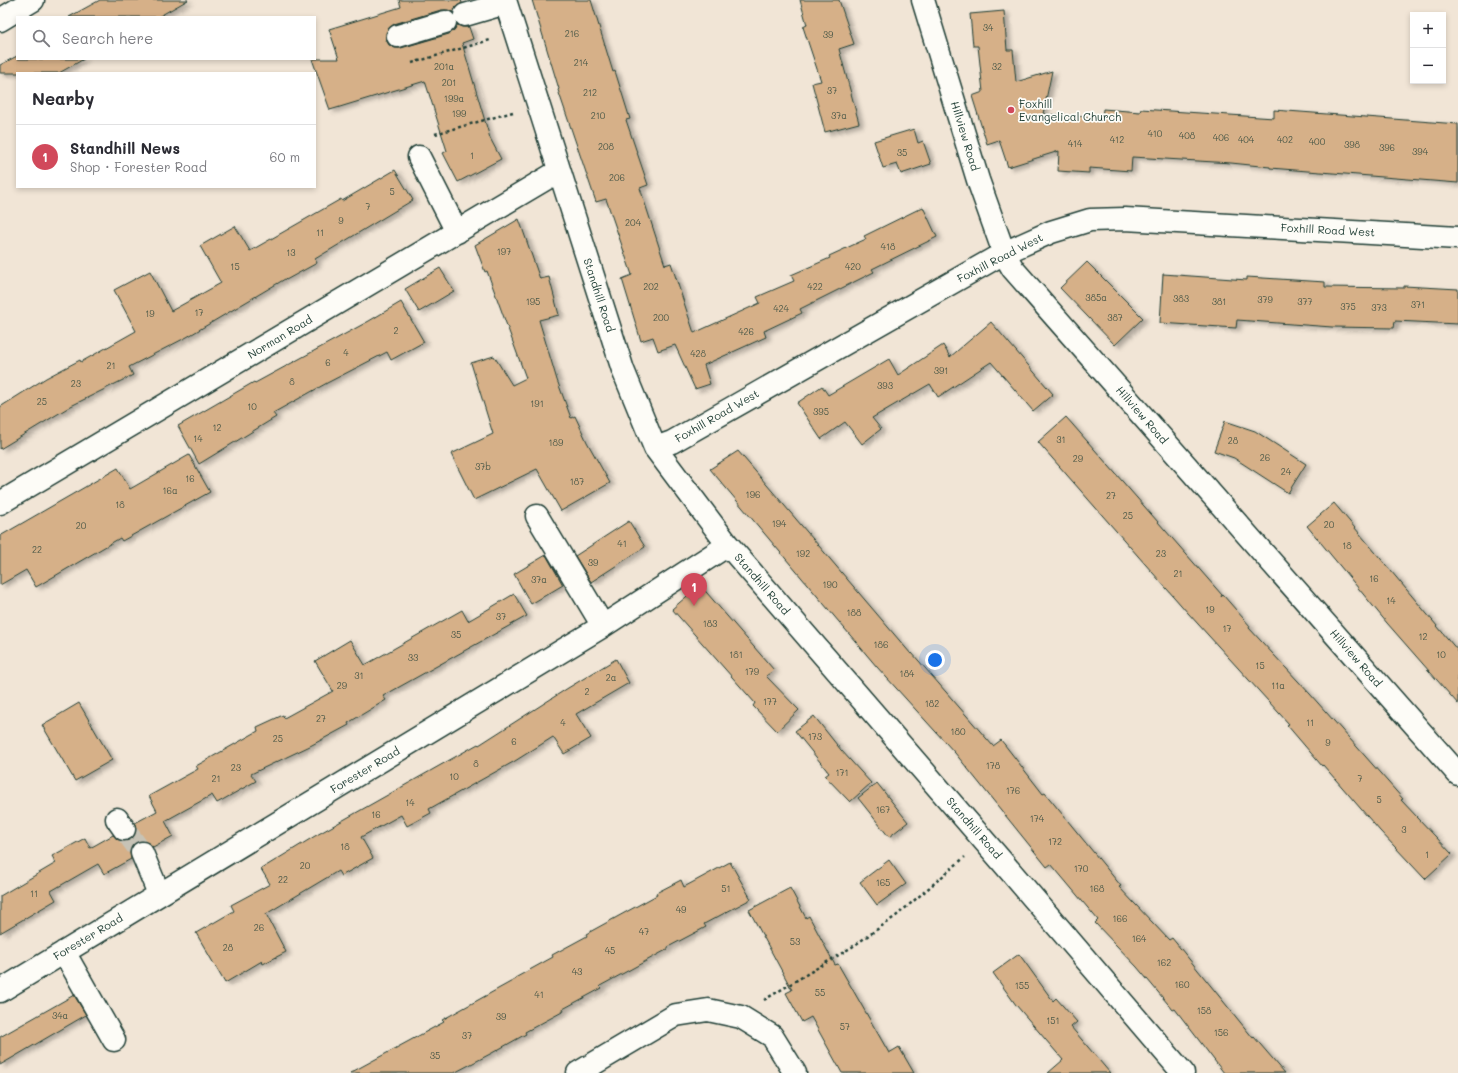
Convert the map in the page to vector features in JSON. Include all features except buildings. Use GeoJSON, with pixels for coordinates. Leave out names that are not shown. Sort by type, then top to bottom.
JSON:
{"type":"FeatureCollection","features":[{"type":"Feature","properties":{"kind":"street"},"geometry":{"type":"LineString","coordinates":[[0,20],[33,0]]}},
{"type":"Feature","properties":{"kind":"street","name":"Hillview Road"},"geometry":{"type":"LineString","coordinates":[[923,0],[978,180],[1004,253],[1018,274],[1458,774]]}},
{"type":"Feature","properties":{"kind":"street"},"geometry":{"type":"LineString","coordinates":[[465,15],[505,2]]}},
{"type":"Feature","properties":{"kind":"street","name":"Standhill Road"},"geometry":{"type":"LineString","coordinates":[[505,2],[623,370],[655,448],[728,545],[984,840],[1183,1073]]}},
{"type":"Feature","properties":{"kind":"street"},"geometry":{"type":"LineString","coordinates":[[398,36],[445,22]]}},
{"type":"Feature","properties":{"kind":"street"},"geometry":{"type":"LineString","coordinates":[[419,157],[457,232]]}},
{"type":"Feature","properties":{"kind":"street","name":"Norman Road"},"geometry":{"type":"LineString","coordinates":[[0,503],[559,171]]}},
{"type":"Feature","properties":{"kind":"street","name":"Foxhill Road West"},"geometry":{"type":"LineString","coordinates":[[655,448],[672,442],[1004,253],[1050,232],[1090,220],[1125,218],[1458,238]]}},
{"type":"Feature","properties":{"kind":"street"},"geometry":{"type":"LineString","coordinates":[[537,516],[603,626]]}},
{"type":"Feature","properties":{"kind":"street","name":"Forester Road"},"geometry":{"type":"LineString","coordinates":[[0,991],[603,626],[728,545]]}},
{"type":"Feature","properties":{"kind":"street"},"geometry":{"type":"LineString","coordinates":[[142,853],[159,894]]}},
{"type":"Feature","properties":{"kind":"street"},"geometry":{"type":"LineString","coordinates":[[64,952],[114,1040]]}},
{"type":"Feature","properties":{"kind":"street"},"geometry":{"type":"LineString","coordinates":[[578,1073],[676,1015],[708,1010],[741,1017],[772,1036],[795,1073]]}},
{"type":"Feature","properties":{"kind":"path"},"geometry":{"type":"LineString","coordinates":[[412,64],[515,33]]}},
{"type":"Feature","properties":{"kind":"path"},"geometry":{"type":"LineString","coordinates":[[435,134],[538,105]]}},
{"type":"Feature","properties":{"kind":"path"},"geometry":{"type":"LineString","coordinates":[[741,1017],[779,990],[852,947],[896,916],[984,840]]}},
{"type":"Feature","properties":{"kind":"tunnel"},"geometry":{"type":"LineString","coordinates":[[124,829],[142,853]]}},
{"type":"Feature","properties":{"kind":"place","name":"Foxhill Evangelical Church"},"geometry":{"type":"Point","coordinates":[1011,110]}},
{"type":"Feature","properties":{"kind":"place","name":"Standhill News"},"geometry":{"type":"Point","coordinates":[694,606]}}]}
